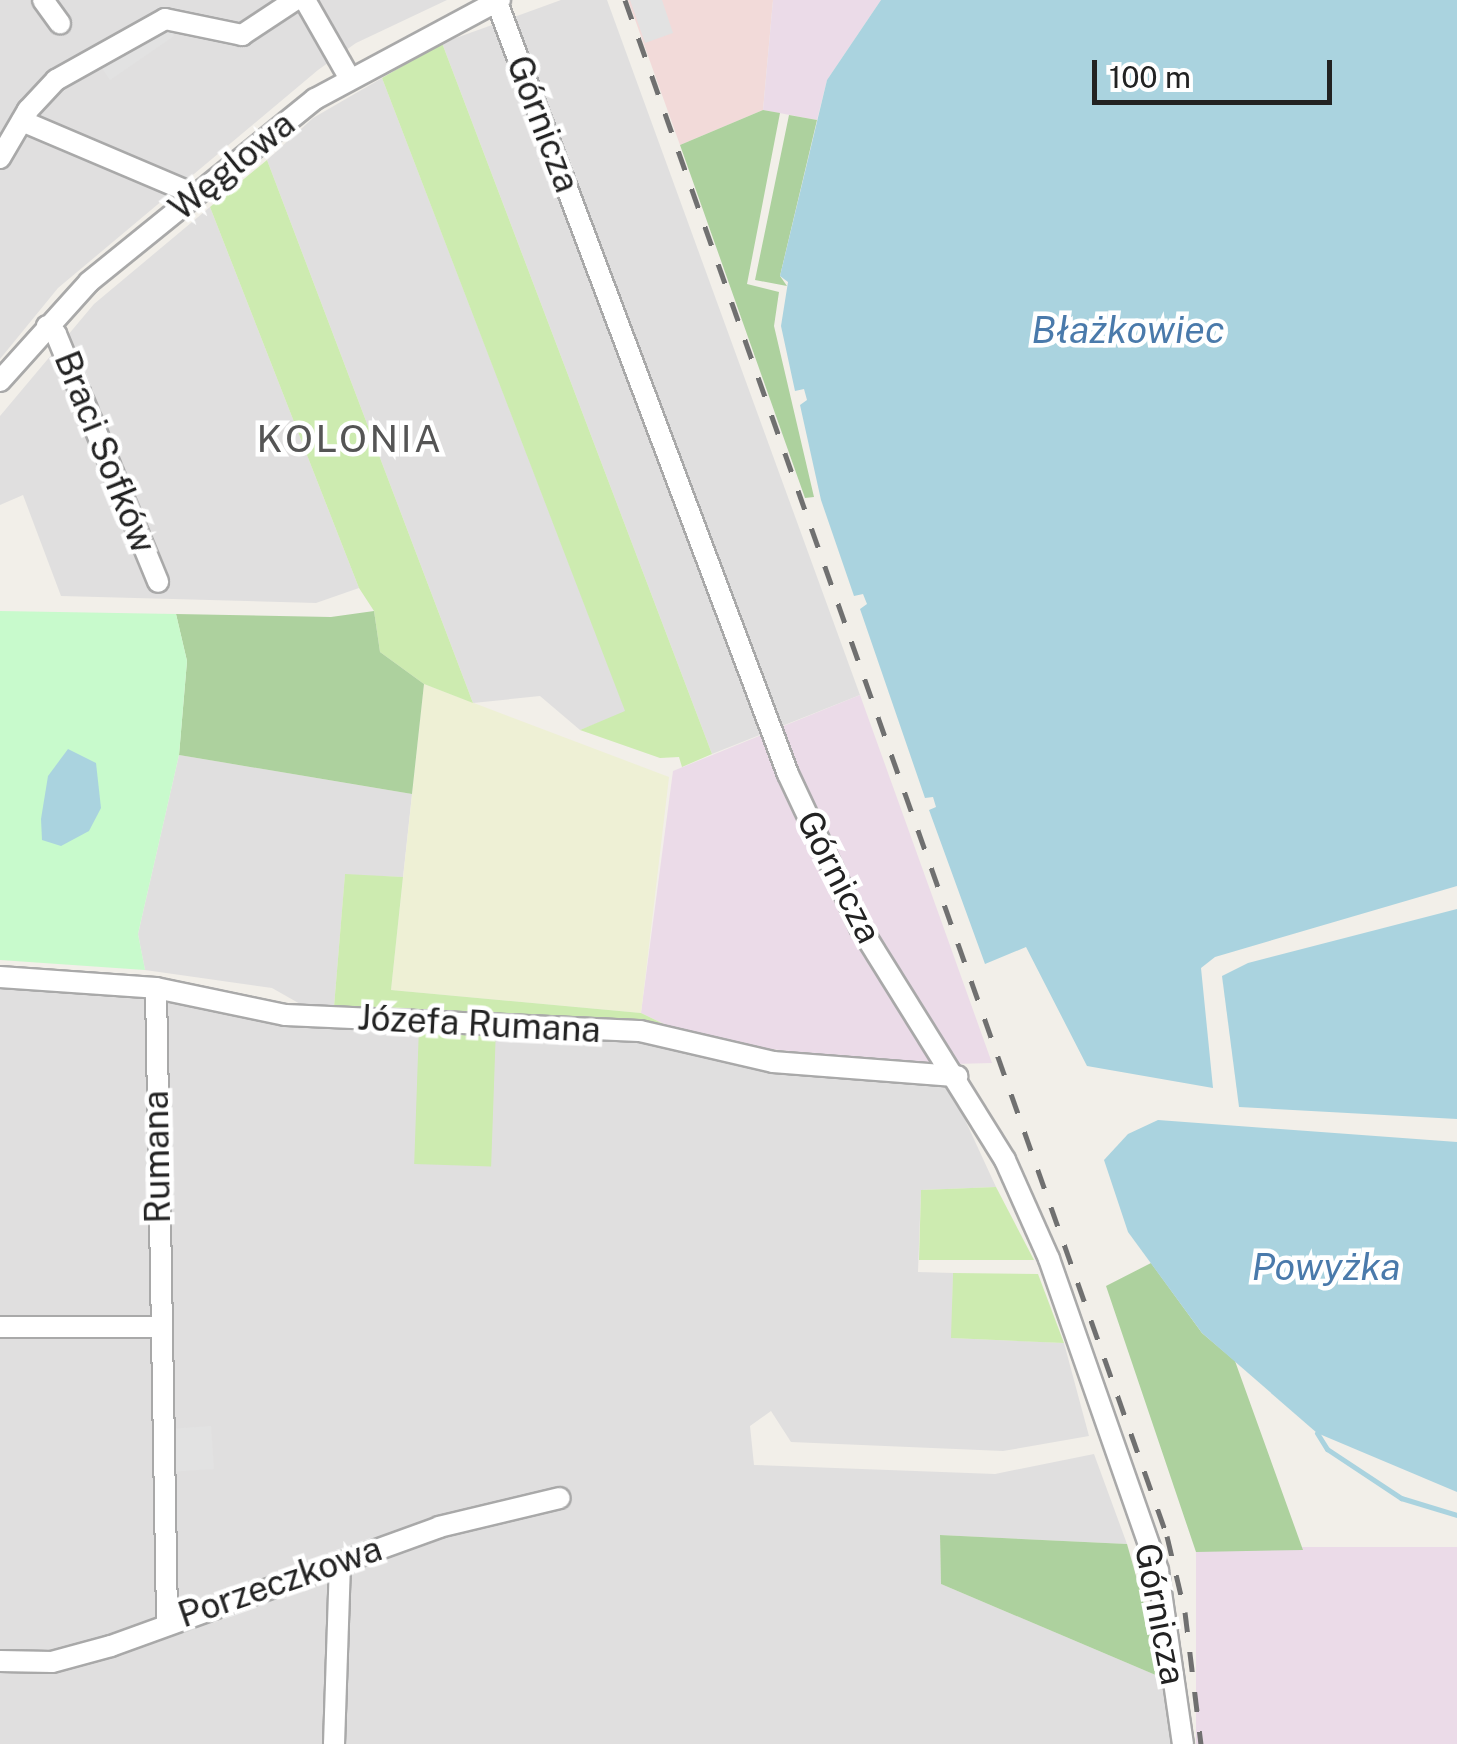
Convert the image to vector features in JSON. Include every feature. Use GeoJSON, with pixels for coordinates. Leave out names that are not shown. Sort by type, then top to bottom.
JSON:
{"type":"FeatureCollection","features":[{"type":"Feature","properties":{"kind":"street"},"geometry":{"type":"LineString","coordinates":[[43,0],[60,23]]}},
{"type":"Feature","properties":{"kind":"street"},"geometry":{"type":"LineString","coordinates":[[0,158],[22,121],[56,80],[164,20],[242,35],[295,0]]}},
{"type":"Feature","properties":{"kind":"street"},"geometry":{"type":"LineString","coordinates":[[306,0],[349,77]]}},
{"type":"Feature","properties":{"kind":"street","name":"Węglowa"},"geometry":{"type":"LineString","coordinates":[[0,381],[47,326],[196,195],[349,77],[498,0]]}},
{"type":"Feature","properties":{"kind":"street","name":"Górnicza"},"geometry":{"type":"LineString","coordinates":[[498,0],[788,774],[860,927],[1005,1160],[1049,1259],[1158,1571],[1183,1744]]}},
{"type":"Feature","properties":{"kind":"street"},"geometry":{"type":"LineString","coordinates":[[22,121],[196,195]]}},
{"type":"Feature","properties":{"kind":"street","name":"Braci Sofków"},"geometry":{"type":"LineString","coordinates":[[47,326],[56,334],[158,582]]}},
{"type":"Feature","properties":{"kind":"street","name":"Józefa Rumana"},"geometry":{"type":"LineString","coordinates":[[0,977],[156,988],[285,1015],[640,1031],[774,1062],[956,1076]]}},
{"type":"Feature","properties":{"kind":"street","name":"Rumana"},"geometry":{"type":"LineString","coordinates":[[156,988],[167,1621]]}},
{"type":"Feature","properties":{"kind":"street"},"geometry":{"type":"LineString","coordinates":[[0,1327],[159,1327]]}},
{"type":"Feature","properties":{"kind":"street","name":"Porzeczkowa"},"geometry":{"type":"LineString","coordinates":[[0,1661],[52,1662],[513,1504],[560,1498]]}},
{"type":"Feature","properties":{"kind":"street"},"geometry":{"type":"LineString","coordinates":[[334,1744],[340,1562]]}},
{"type":"Feature","properties":{"kind":"shaded area"},"geometry":{"type":"Polygon","coordinates":[[[0,0],[447,0],[356,43],[318,70],[58,288],[0,359],[0,0]]]}},
{"type":"Feature","properties":{"kind":"shaded area"},"geometry":{"type":"Polygon","coordinates":[[[561,0],[607,0],[860,695],[712,754],[442,43],[561,0]]]}},
{"type":"Feature","properties":{"kind":"shaded area"},"geometry":{"type":"Polygon","coordinates":[[[628,0],[773,0],[763,110],[680,145],[628,0]]]}},
{"type":"Feature","properties":{"kind":"shaded area"},"geometry":{"type":"Polygon","coordinates":[[[630,0],[662,0],[673,33],[645,43],[630,0]]]}},
{"type":"Feature","properties":{"kind":"shaded area"},"geometry":{"type":"Polygon","coordinates":[[[773,0],[881,0],[827,80],[817,120],[763,110],[773,0]]]}},
{"type":"Feature","properties":{"kind":"shaded area"},"geometry":{"type":"Polygon","coordinates":[[[165,19],[174,36],[110,80],[96,59],[165,19]]]}},
{"type":"Feature","properties":{"kind":"shaded area"},"geometry":{"type":"Polygon","coordinates":[[[382,78],[626,712],[580,730],[540,696],[473,703],[267,160],[313,118],[382,78]]]}},
{"type":"Feature","properties":{"kind":"shaded area"},"geometry":{"type":"Polygon","coordinates":[[[210,207],[359,588],[316,603],[61,596],[23,495],[0,505],[0,416],[94,304],[210,207]]]}},
{"type":"Feature","properties":{"kind":"shaded area"},"geometry":{"type":"Polygon","coordinates":[[[860,695],[992,1063],[919,1065],[771,1049],[674,1029],[641,1013],[673,771],[860,695]]]}},
{"type":"Feature","properties":{"kind":"shaded area"},"geometry":{"type":"Polygon","coordinates":[[[179,755],[412,794],[403,877],[345,875],[334,1007],[302,1005],[272,988],[145,970],[138,934],[179,755]]]}},
{"type":"Feature","properties":{"kind":"shaded area"},"geometry":{"type":"Polygon","coordinates":[[[0,984],[419,1026],[420,1164],[496,1029],[619,1035],[949,1085],[996,1187],[921,1190],[918,1272],[953,1273],[952,1338],[1064,1343],[1089,1436],[1003,1451],[791,1442],[771,1411],[750,1426],[754,1465],[995,1474],[1094,1454],[1127,1544],[940,1535],[941,1584],[1165,1679],[1172,1744],[0,1744],[0,984]]]}},
{"type":"Feature","properties":{"kind":"shaded area"},"geometry":{"type":"Polygon","coordinates":[[[211,1426],[214,1469],[175,1472],[172,1429],[211,1426]]]}},
{"type":"Feature","properties":{"kind":"shaded area"},"geometry":{"type":"Polygon","coordinates":[[[1196,1547],[1457,1547],[1457,1744],[1196,1744],[1196,1547]]]}},
{"type":"Feature","properties":{"kind":"green space"},"geometry":{"type":"Polygon","coordinates":[[[442,43],[712,754],[682,767],[679,757],[660,758],[580,730],[625,711],[382,78],[442,43]]]}},
{"type":"Feature","properties":{"kind":"green space"},"geometry":{"type":"Polygon","coordinates":[[[763,110],[780,113],[747,284],[779,292],[774,326],[814,497],[805,498],[680,145],[763,110]]]}},
{"type":"Feature","properties":{"kind":"green space"},"geometry":{"type":"Polygon","coordinates":[[[789,115],[817,120],[780,276],[787,286],[755,280],[789,115]]]}},
{"type":"Feature","properties":{"kind":"green space"},"geometry":{"type":"Polygon","coordinates":[[[267,160],[473,703],[424,684],[380,652],[374,611],[359,588],[210,207],[267,160]]]}},
{"type":"Feature","properties":{"kind":"green space"},"geometry":{"type":"Polygon","coordinates":[[[0,611],[176,614],[187,661],[179,755],[138,934],[145,970],[0,960],[0,611]]]}},
{"type":"Feature","properties":{"kind":"green space"},"geometry":{"type":"Polygon","coordinates":[[[374,611],[380,652],[424,684],[412,794],[179,755],[187,661],[176,614],[331,617],[374,611]]]}},
{"type":"Feature","properties":{"kind":"green space"},"geometry":{"type":"Polygon","coordinates":[[[424,684],[669,777],[641,1013],[391,990],[424,684]]]}},
{"type":"Feature","properties":{"kind":"green space"},"geometry":{"type":"Polygon","coordinates":[[[345,874],[403,877],[391,990],[641,1013],[674,1029],[334,1007],[345,874]]]}},
{"type":"Feature","properties":{"kind":"green space"},"geometry":{"type":"Polygon","coordinates":[[[419,1026],[496,1029],[491,1167],[414,1164],[419,1026]]]}},
{"type":"Feature","properties":{"kind":"green space"},"geometry":{"type":"Polygon","coordinates":[[[996,1187],[1034,1260],[919,1260],[921,1190],[996,1187]]]}},
{"type":"Feature","properties":{"kind":"green space"},"geometry":{"type":"Polygon","coordinates":[[[1151,1263],[1202,1333],[1235,1361],[1303,1550],[1196,1552],[1106,1286],[1151,1263]]]}},
{"type":"Feature","properties":{"kind":"green space"},"geometry":{"type":"Polygon","coordinates":[[[953,1273],[1038,1274],[1064,1343],[951,1338],[953,1273]]]}},
{"type":"Feature","properties":{"kind":"green space"},"geometry":{"type":"Polygon","coordinates":[[[940,1535],[1127,1544],[1165,1679],[941,1584],[940,1535]]]}},
{"type":"Feature","properties":{"kind":"water","name":"Błażkowiec"},"geometry":{"type":"Polygon","coordinates":[[[881,0],[1457,0],[1457,886],[1215,957],[1201,968],[1213,1088],[1087,1066],[1026,947],[985,964],[929,810],[936,807],[933,797],[925,798],[860,609],[867,604],[863,594],[854,596],[821,500],[800,405],[807,400],[804,389],[795,391],[781,326],[788,282],[780,276],[827,80],[881,0]]]}},
{"type":"Feature","properties":{"kind":"water"},"geometry":{"type":"Polygon","coordinates":[[[68,749],[96,763],[101,808],[89,831],[61,846],[42,840],[41,819],[48,776],[68,749]]]}},
{"type":"Feature","properties":{"kind":"water"},"geometry":{"type":"Polygon","coordinates":[[[1457,909],[1457,1119],[1239,1107],[1222,976],[1248,963],[1457,909]]]}},
{"type":"Feature","properties":{"kind":"water","name":"Powyżka"},"geometry":{"type":"Polygon","coordinates":[[[1158,1120],[1457,1142],[1457,1492],[1317,1433],[1202,1333],[1128,1232],[1104,1160],[1128,1134],[1158,1120]]]}},
{"type":"Feature","properties":{"kind":"waterway"},"geometry":{"type":"LineString","coordinates":[[1317,1433],[1327,1449],[1401,1498],[1457,1515]]}},
{"type":"Feature","properties":{"kind":"railway"},"geometry":{"type":"LineString","coordinates":[[625,0],[1167,1536],[1185,1612],[1201,1744]]}},
{"type":"Feature","properties":{"kind":"district","name":"KOLONIA"},"geometry":{"type":"Point","coordinates":[350,439]}}]}
